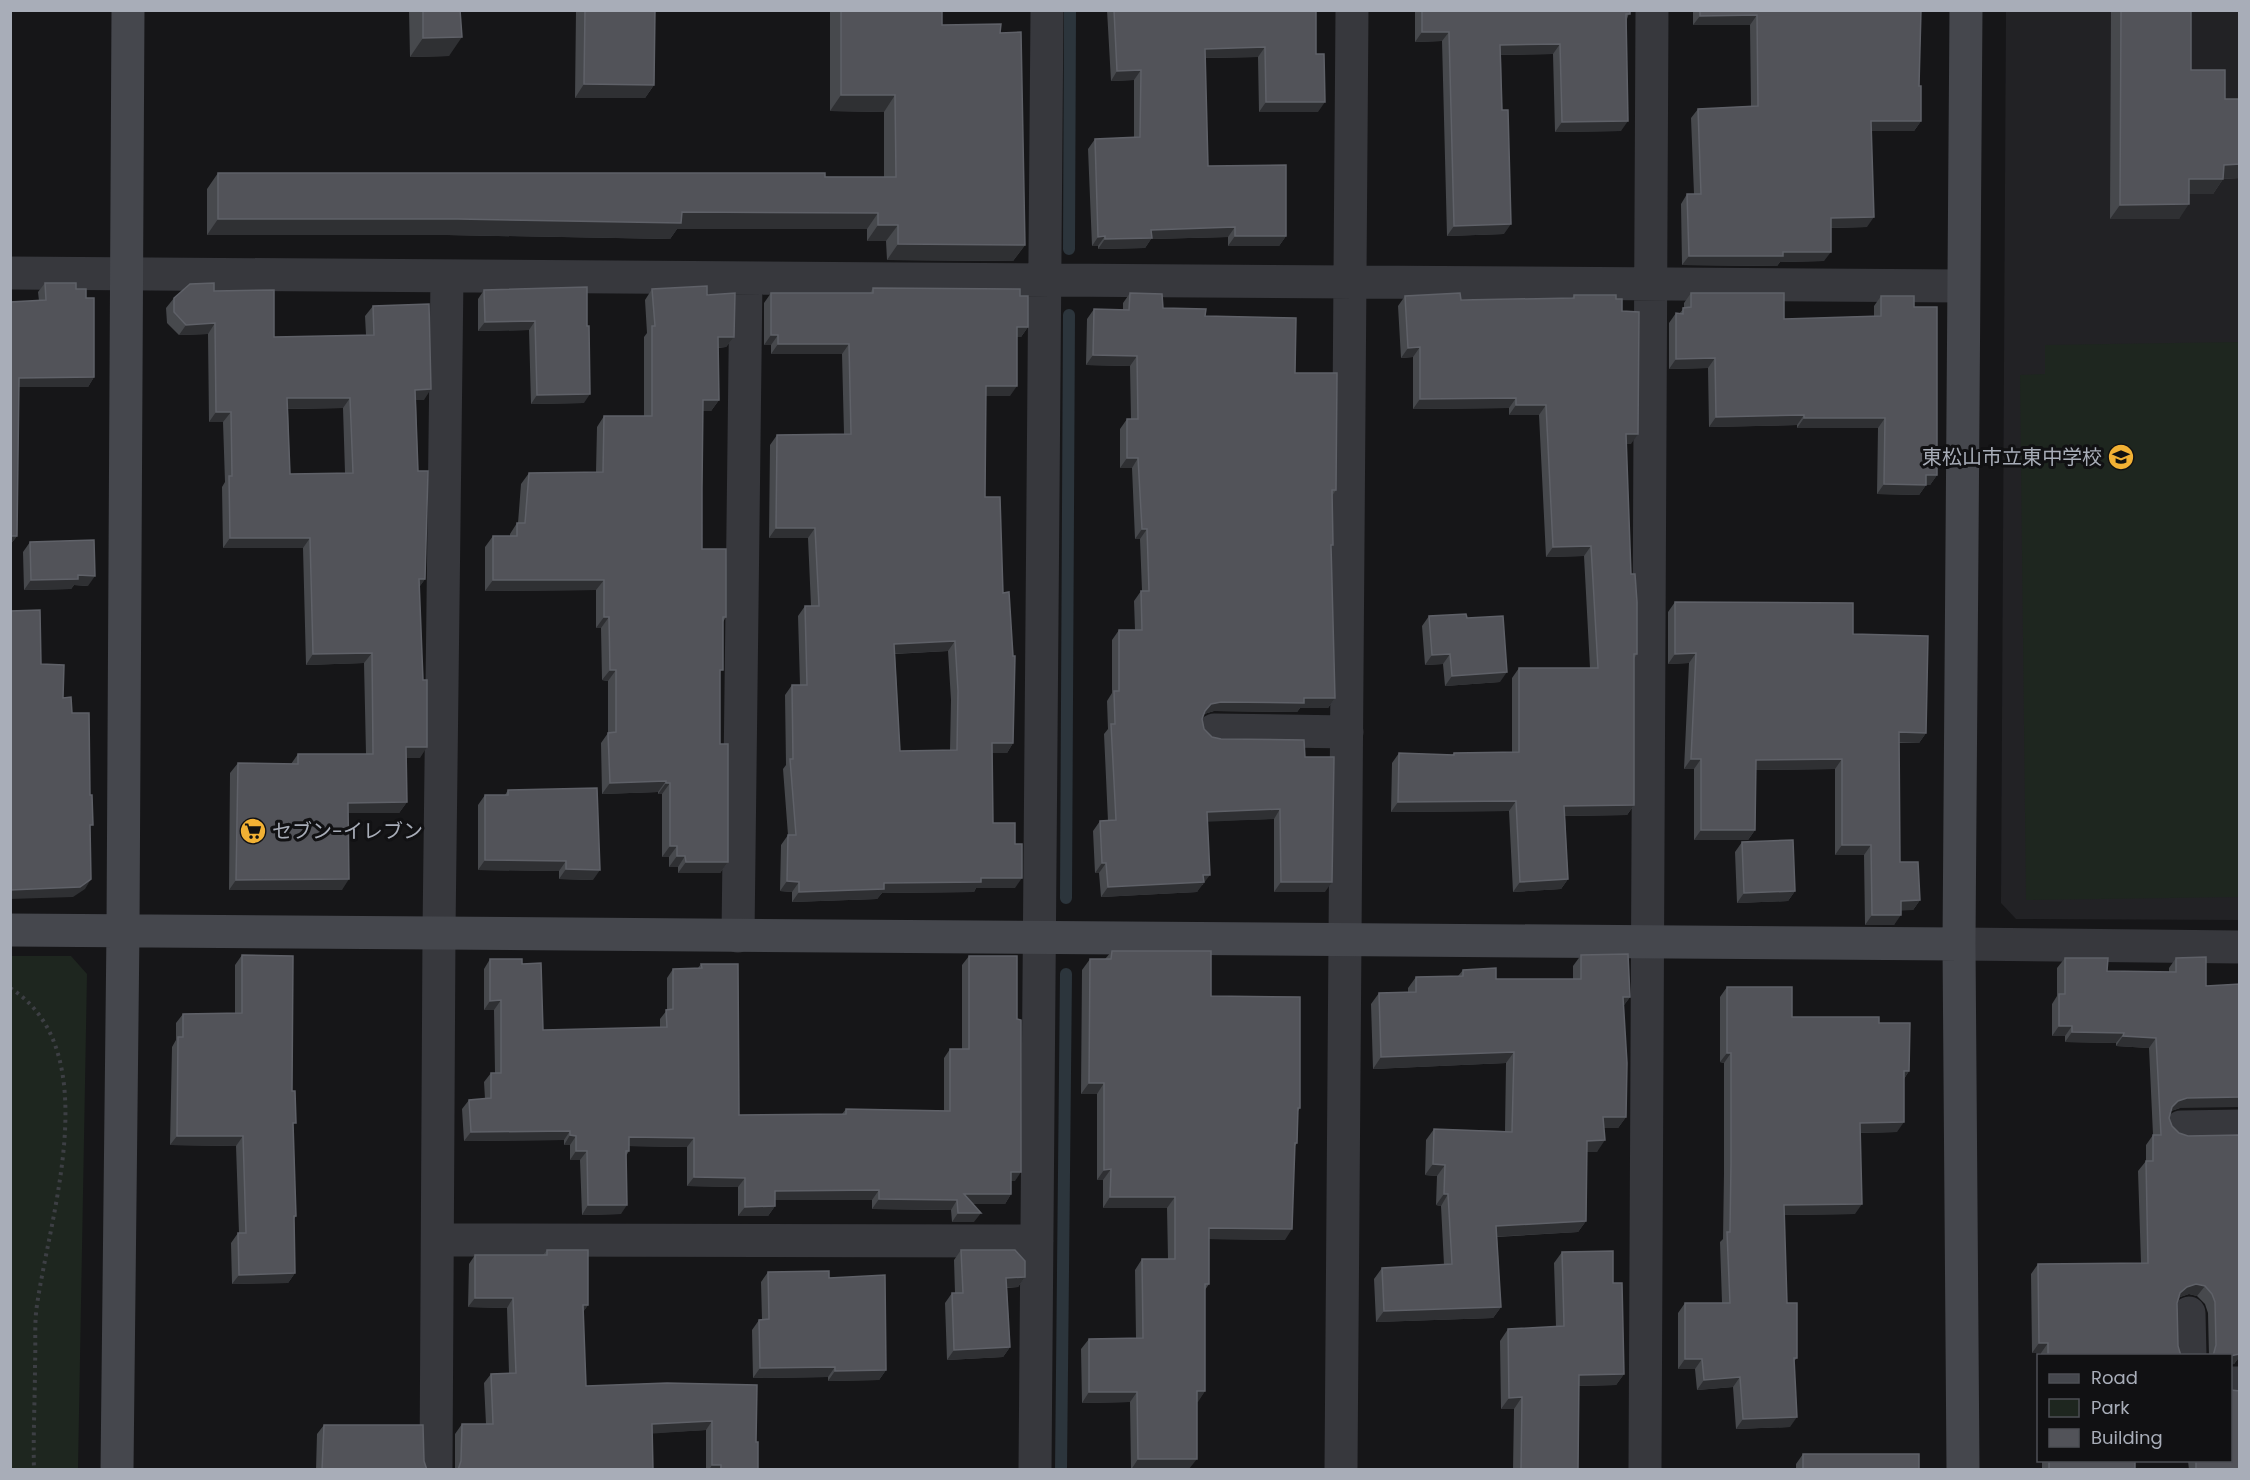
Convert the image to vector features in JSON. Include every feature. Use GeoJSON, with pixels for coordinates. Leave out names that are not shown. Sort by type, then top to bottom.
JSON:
{"type":"FeatureCollection","features":[{"type":"Feature","properties":{"kind":"street"},"geometry":{"type":"LineString","coordinates":[[117,1470],[123,930],[128,10]]}},
{"type":"Feature","properties":{"kind":"street"},"geometry":{"type":"LineString","coordinates":[[1035,1470],[1047,10]]}},
{"type":"Feature","properties":{"kind":"street"},"geometry":{"type":"LineString","coordinates":[[1341,1470],[1352,10]]}},
{"type":"Feature","properties":{"kind":"street"},"geometry":{"type":"LineString","coordinates":[[1645,1470],[1652,10]]}},
{"type":"Feature","properties":{"kind":"street"},"geometry":{"type":"LineString","coordinates":[[1963,1470],[1959,944],[1966,10]]}},
{"type":"Feature","properties":{"kind":"street"},"geometry":{"type":"LineString","coordinates":[[10,273],[1963,286]]}},
{"type":"Feature","properties":{"kind":"street"},"geometry":{"type":"LineString","coordinates":[[436,1470],[439,932],[447,276]]}},
{"type":"Feature","properties":{"kind":"street"},"geometry":{"type":"LineString","coordinates":[[738,936],[746,278]]}},
{"type":"Feature","properties":{"kind":"street"},"geometry":{"type":"LineString","coordinates":[[1214,730],[1347,732]]}},
{"type":"Feature","properties":{"kind":"street"},"geometry":{"type":"LineString","coordinates":[[10,930],[2240,947]]}},
{"type":"Feature","properties":{"kind":"street"},"geometry":{"type":"LineString","coordinates":[[2181,1127],[2240,1126]]}},
{"type":"Feature","properties":{"kind":"street"},"geometry":{"type":"LineString","coordinates":[[438,1240],[1037,1241]]}},
{"type":"Feature","properties":{"kind":"street"},"geometry":{"type":"LineString","coordinates":[[2189,1312],[2190,1354]]}},
{"type":"Feature","properties":{"kind":"path"},"geometry":{"type":"LineString","coordinates":[[10,988],[35,1006],[52,1033],[64,1076],[65,1140],[54,1218],[36,1307],[34,1470]]}},
{"type":"Feature","properties":{"kind":"shaded area","name":"東松山市立東中学校"},"geometry":{"type":"Polygon","coordinates":[[[2006,11],[2239,11],[2239,920],[2016,919],[2001,903],[2006,11]]]}},
{"type":"Feature","properties":{"kind":"green space"},"geometry":{"type":"Polygon","coordinates":[[[2239,342],[2239,897],[2026,900],[2020,375],[2045,374],[2045,345],[2239,342]]]}},
{"type":"Feature","properties":{"kind":"green space"},"geometry":{"type":"Polygon","coordinates":[[[11,956],[71,956],[87,974],[78,1469],[11,1469],[11,956]]]}},
{"type":"Feature","properties":{"kind":"building"},"geometry":{"type":"Polygon","coordinates":[[[423,10],[460,10],[462,37],[423,38],[423,10]]]}},
{"type":"Feature","properties":{"kind":"building"},"geometry":{"type":"Polygon","coordinates":[[[585,10],[655,10],[654,85],[584,84],[585,10]]]}},
{"type":"Feature","properties":{"kind":"building"},"geometry":{"type":"Polygon","coordinates":[[[841,10],[942,10],[942,25],[1001,24],[1000,33],[1021,32],[1025,245],[898,244],[898,225],[878,225],[878,213],[682,212],[681,223],[458,219],[218,219],[218,173],[825,173],[825,177],[896,177],[895,95],[841,95],[841,10]]]}},
{"type":"Feature","properties":{"kind":"building"},"geometry":{"type":"Polygon","coordinates":[[[1114,10],[1316,10],[1316,54],[1324,54],[1325,102],[1266,102],[1265,47],[1205,49],[1208,166],[1286,165],[1286,236],[1235,236],[1235,227],[1151,230],[1152,238],[1105,239],[1105,236],[1098,237],[1095,139],[1140,137],[1141,70],[1117,71],[1114,10]]]}},
{"type":"Feature","properties":{"kind":"building"},"geometry":{"type":"Polygon","coordinates":[[[1422,10],[1630,10],[1630,14],[1626,14],[1628,121],[1562,122],[1560,44],[1500,45],[1502,110],[1508,110],[1511,224],[1454,226],[1449,32],[1422,32],[1422,10]]]}},
{"type":"Feature","properties":{"kind":"building"},"geometry":{"type":"Polygon","coordinates":[[[1700,10],[1921,10],[1919,86],[1921,86],[1921,121],[1871,121],[1874,217],[1831,218],[1831,252],[1783,252],[1783,256],[1689,256],[1687,194],[1701,194],[1698,109],[1758,106],[1757,15],[1700,16],[1700,10]]]}},
{"type":"Feature","properties":{"kind":"building"},"geometry":{"type":"Polygon","coordinates":[[[2121,10],[2191,10],[2191,70],[2225,70],[2225,99],[2240,99],[2240,164],[2224,165],[2223,179],[2189,179],[2189,204],[2120,205],[2121,10]]]}},
{"type":"Feature","properties":{"kind":"building"},"geometry":{"type":"Polygon","coordinates":[[[45,283],[76,283],[76,289],[86,289],[86,298],[94,298],[94,377],[19,378],[17,536],[10,536],[10,302],[46,300],[45,283]]]}},
{"type":"Feature","properties":{"kind":"building"},"geometry":{"type":"Polygon","coordinates":[[[214,283],[214,291],[274,290],[274,337],[374,335],[373,306],[429,304],[431,389],[415,390],[418,471],[428,471],[425,579],[419,579],[423,680],[427,680],[427,747],[406,747],[407,802],[348,803],[349,879],[236,880],[238,763],[298,764],[298,754],[373,754],[372,653],[313,654],[310,538],[230,538],[231,412],[216,412],[215,323],[186,325],[174,312],[174,298],[190,284],[214,283]],[[287,398],[290,474],[353,473],[350,398],[287,398]]]}},
{"type":"Feature","properties":{"kind":"building"},"geometry":{"type":"Polygon","coordinates":[[[707,286],[707,295],[735,293],[734,337],[718,337],[719,400],[703,400],[702,549],[726,549],[726,617],[723,617],[723,670],[720,670],[720,744],[728,744],[728,862],[686,862],[685,856],[677,856],[677,846],[670,846],[670,783],[666,781],[610,783],[608,733],[616,732],[616,670],[610,670],[609,617],[604,617],[604,580],[493,580],[493,536],[517,536],[517,523],[525,523],[529,473],[603,472],[604,416],[652,416],[652,326],[655,326],[652,289],[707,286]]]}},
{"type":"Feature","properties":{"kind":"building"},"geometry":{"type":"Polygon","coordinates":[[[587,287],[590,394],[537,395],[535,321],[485,322],[484,290],[587,287]]]}},
{"type":"Feature","properties":{"kind":"building"},"geometry":{"type":"Polygon","coordinates":[[[873,288],[1020,289],[1020,296],[1028,296],[1028,327],[1017,327],[1017,386],[986,386],[985,497],[1000,497],[1003,593],[1009,592],[1013,656],[1015,656],[1013,743],[992,743],[993,823],[1015,823],[1015,844],[1022,844],[1022,878],[981,878],[981,882],[884,883],[884,889],[799,892],[799,882],[787,881],[788,835],[796,835],[790,759],[793,759],[792,685],[807,685],[805,606],[819,606],[815,528],[776,528],[777,435],[851,434],[849,344],[778,344],[778,335],[771,335],[771,293],[873,293],[873,288]],[[955,641],[894,644],[900,751],[957,750],[958,691],[955,641]]]}},
{"type":"Feature","properties":{"kind":"building"},"geometry":{"type":"Polygon","coordinates":[[[1130,293],[1162,294],[1163,308],[1206,309],[1205,316],[1296,318],[1295,373],[1337,373],[1336,490],[1332,490],[1333,545],[1331,545],[1335,698],[1304,698],[1304,703],[1221,702],[1211,704],[1202,719],[1204,729],[1212,737],[1304,740],[1305,757],[1334,757],[1332,882],[1281,882],[1280,809],[1207,812],[1210,875],[1203,875],[1204,882],[1108,887],[1106,863],[1102,863],[1100,821],[1116,820],[1111,724],[1115,724],[1114,691],[1119,691],[1119,630],[1142,630],[1141,591],[1149,591],[1147,529],[1142,529],[1138,458],[1127,458],[1127,419],[1138,419],[1137,356],[1093,355],[1094,309],[1129,310],[1130,293]]]}},
{"type":"Feature","properties":{"kind":"building"},"geometry":{"type":"Polygon","coordinates":[[[1460,293],[1461,300],[1616,295],[1616,299],[1622,299],[1622,311],[1639,312],[1638,434],[1626,434],[1631,574],[1635,574],[1637,602],[1637,654],[1634,654],[1634,805],[1564,806],[1568,879],[1520,882],[1516,801],[1398,802],[1399,753],[1454,755],[1454,753],[1519,752],[1519,668],[1598,668],[1591,546],[1553,547],[1546,405],[1516,405],[1516,398],[1420,399],[1420,347],[1408,348],[1405,296],[1460,293]]]}},
{"type":"Feature","properties":{"kind":"building"},"geometry":{"type":"Polygon","coordinates":[[[1691,293],[1784,293],[1784,319],[1881,316],[1881,296],[1914,296],[1914,307],[1937,307],[1937,475],[1926,475],[1926,485],[1884,484],[1885,418],[1804,418],[1804,415],[1716,417],[1715,358],[1676,359],[1676,313],[1683,314],[1683,308],[1691,307],[1691,293]]]}},
{"type":"Feature","properties":{"kind":"building"},"geometry":{"type":"Polygon","coordinates":[[[94,540],[95,576],[78,575],[78,579],[31,580],[30,542],[94,540]]]}},
{"type":"Feature","properties":{"kind":"building"},"geometry":{"type":"Polygon","coordinates":[[[1675,602],[1853,603],[1853,634],[1928,636],[1926,733],[1899,732],[1900,862],[1918,862],[1920,900],[1901,901],[1901,915],[1872,915],[1871,845],[1842,845],[1842,759],[1756,760],[1755,830],[1701,830],[1701,759],[1691,759],[1696,653],[1675,654],[1675,602]]]}},
{"type":"Feature","properties":{"kind":"building"},"geometry":{"type":"Polygon","coordinates":[[[40,610],[41,664],[64,665],[63,698],[71,697],[72,713],[89,713],[90,795],[92,795],[93,825],[90,825],[91,879],[80,887],[10,890],[10,611],[40,610]]]}},
{"type":"Feature","properties":{"kind":"building"},"geometry":{"type":"Polygon","coordinates":[[[1466,614],[1467,618],[1503,616],[1507,672],[1452,676],[1450,654],[1432,655],[1429,616],[1466,614]]]}},
{"type":"Feature","properties":{"kind":"building"},"geometry":{"type":"Polygon","coordinates":[[[597,788],[600,870],[566,869],[566,861],[485,860],[485,795],[508,795],[508,790],[597,788]]]}},
{"type":"Feature","properties":{"kind":"building"},"geometry":{"type":"Polygon","coordinates":[[[1793,840],[1795,891],[1744,893],[1742,842],[1793,840]]]}},
{"type":"Feature","properties":{"kind":"building"},"geometry":{"type":"Polygon","coordinates":[[[1112,951],[1211,951],[1211,996],[1300,997],[1300,1108],[1298,1108],[1297,1143],[1295,1143],[1292,1229],[1209,1228],[1209,1284],[1205,1284],[1205,1391],[1197,1391],[1197,1459],[1138,1459],[1137,1392],[1089,1392],[1089,1339],[1143,1338],[1142,1259],[1175,1259],[1175,1197],[1110,1197],[1111,1169],[1104,1170],[1104,1083],[1089,1083],[1090,959],[1111,959],[1112,951]]]}},
{"type":"Feature","properties":{"kind":"building"},"geometry":{"type":"Polygon","coordinates":[[[1628,954],[1630,997],[1623,997],[1627,1063],[1626,1117],[1603,1117],[1605,1140],[1587,1141],[1586,1221],[1496,1226],[1501,1307],[1384,1311],[1382,1268],[1452,1264],[1448,1194],[1444,1194],[1445,1165],[1433,1164],[1434,1129],[1512,1132],[1514,1052],[1381,1057],[1379,993],[1416,992],[1416,977],[1463,976],[1463,970],[1496,968],[1496,979],[1581,979],[1581,955],[1628,954]]]}},
{"type":"Feature","properties":{"kind":"building"},"geometry":{"type":"Polygon","coordinates":[[[242,955],[293,956],[292,1091],[295,1091],[296,1123],[293,1123],[295,1273],[239,1275],[238,1233],[246,1233],[243,1136],[177,1136],[178,1037],[183,1037],[183,1014],[242,1013],[242,955]]]}},
{"type":"Feature","properties":{"kind":"building"},"geometry":{"type":"Polygon","coordinates":[[[969,956],[1017,956],[1017,1019],[1021,1020],[1021,1172],[1011,1172],[1011,1194],[964,1194],[981,1213],[958,1213],[957,1200],[879,1199],[879,1190],[775,1191],[775,1206],[745,1207],[745,1178],[694,1177],[694,1138],[629,1137],[629,1151],[626,1151],[627,1205],[588,1205],[587,1151],[576,1151],[576,1136],[570,1135],[570,1131],[471,1132],[469,1100],[491,1098],[491,1073],[501,1073],[501,1000],[490,1001],[490,959],[522,959],[522,964],[541,963],[543,1030],[667,1027],[666,1010],[673,1009],[673,969],[702,968],[701,964],[738,964],[739,1115],[846,1114],[846,1109],[950,1111],[950,1049],[969,1049],[969,956]]]}},
{"type":"Feature","properties":{"kind":"building"},"geometry":{"type":"Polygon","coordinates":[[[2206,957],[2206,986],[2240,984],[2240,1097],[2187,1098],[2178,1101],[2172,1107],[2169,1118],[2172,1126],[2179,1133],[2188,1136],[2240,1135],[2240,1354],[2214,1354],[2216,1345],[2215,1302],[2205,1286],[2196,1284],[2180,1293],[2177,1303],[2178,1346],[2180,1354],[2048,1354],[2048,1343],[2039,1343],[2038,1264],[2148,1263],[2146,1161],[2153,1161],[2153,1135],[2161,1135],[2156,1038],[2123,1036],[2124,1033],[2072,1032],[2072,1026],[2059,1026],[2059,994],[2065,994],[2065,958],[2108,958],[2107,971],[2176,972],[2176,958],[2206,957]]]}},
{"type":"Feature","properties":{"kind":"building"},"geometry":{"type":"Polygon","coordinates":[[[1727,987],[1792,987],[1792,1017],[1879,1017],[1879,1023],[1910,1023],[1909,1071],[1904,1071],[1904,1122],[1860,1123],[1862,1204],[1784,1205],[1787,1303],[1797,1303],[1797,1358],[1794,1358],[1797,1417],[1743,1419],[1740,1377],[1704,1380],[1702,1359],[1685,1359],[1685,1303],[1730,1303],[1727,1232],[1730,1232],[1731,1053],[1727,1053],[1727,987]]]}},
{"type":"Feature","properties":{"kind":"building"},"geometry":{"type":"Polygon","coordinates":[[[547,1250],[588,1250],[588,1305],[583,1305],[586,1386],[667,1383],[757,1385],[758,1470],[721,1470],[721,1465],[712,1465],[712,1421],[652,1424],[653,1470],[458,1470],[461,1461],[462,1424],[493,1424],[491,1374],[516,1373],[513,1298],[475,1298],[475,1255],[547,1255],[547,1250]]]}},
{"type":"Feature","properties":{"kind":"building"},"geometry":{"type":"Polygon","coordinates":[[[961,1250],[1015,1250],[1025,1261],[1025,1277],[1006,1278],[1010,1347],[954,1350],[952,1293],[963,1293],[961,1250]]]}},
{"type":"Feature","properties":{"kind":"building"},"geometry":{"type":"Polygon","coordinates":[[[1613,1251],[1613,1283],[1622,1283],[1624,1374],[1579,1375],[1578,1470],[1521,1469],[1522,1397],[1509,1398],[1508,1329],[1564,1326],[1562,1252],[1613,1251]]]}},
{"type":"Feature","properties":{"kind":"building"},"geometry":{"type":"Polygon","coordinates":[[[829,1271],[829,1278],[885,1275],[886,1370],[835,1371],[835,1367],[760,1368],[759,1320],[769,1319],[768,1272],[829,1271]]]}},
{"type":"Feature","properties":{"kind":"building"},"geometry":{"type":"Polygon","coordinates":[[[2232,1390],[2240,1391],[2240,1470],[2196,1470],[2196,1462],[2232,1462],[2232,1390]]]}},
{"type":"Feature","properties":{"kind":"building"},"geometry":{"type":"Polygon","coordinates":[[[324,1425],[423,1425],[424,1461],[427,1470],[322,1470],[324,1425]]]}},
{"type":"Feature","properties":{"kind":"building"},"geometry":{"type":"Polygon","coordinates":[[[1803,1454],[1919,1454],[1919,1470],[1803,1470],[1803,1454]]]}},
{"type":"Feature","properties":{"kind":"building"},"geometry":{"type":"Polygon","coordinates":[[[2049,1462],[2135,1462],[2135,1470],[2049,1470],[2049,1462]]]}},
{"type":"Feature","properties":{"kind":"waterway"},"geometry":{"type":"LineString","coordinates":[[1069,249],[1070,10]]}},
{"type":"Feature","properties":{"kind":"waterway"},"geometry":{"type":"LineString","coordinates":[[1066,898],[1069,315]]}},
{"type":"Feature","properties":{"kind":"waterway"},"geometry":{"type":"LineString","coordinates":[[1061,1470],[1066,974]]}},
{"type":"Feature","properties":{"kind":"place","name":"東松山市立東中学校"},"geometry":{"type":"Point","coordinates":[2121,457]}},
{"type":"Feature","properties":{"kind":"place","name":"セブン-イレブン"},"geometry":{"type":"Point","coordinates":[253,831]}}]}
